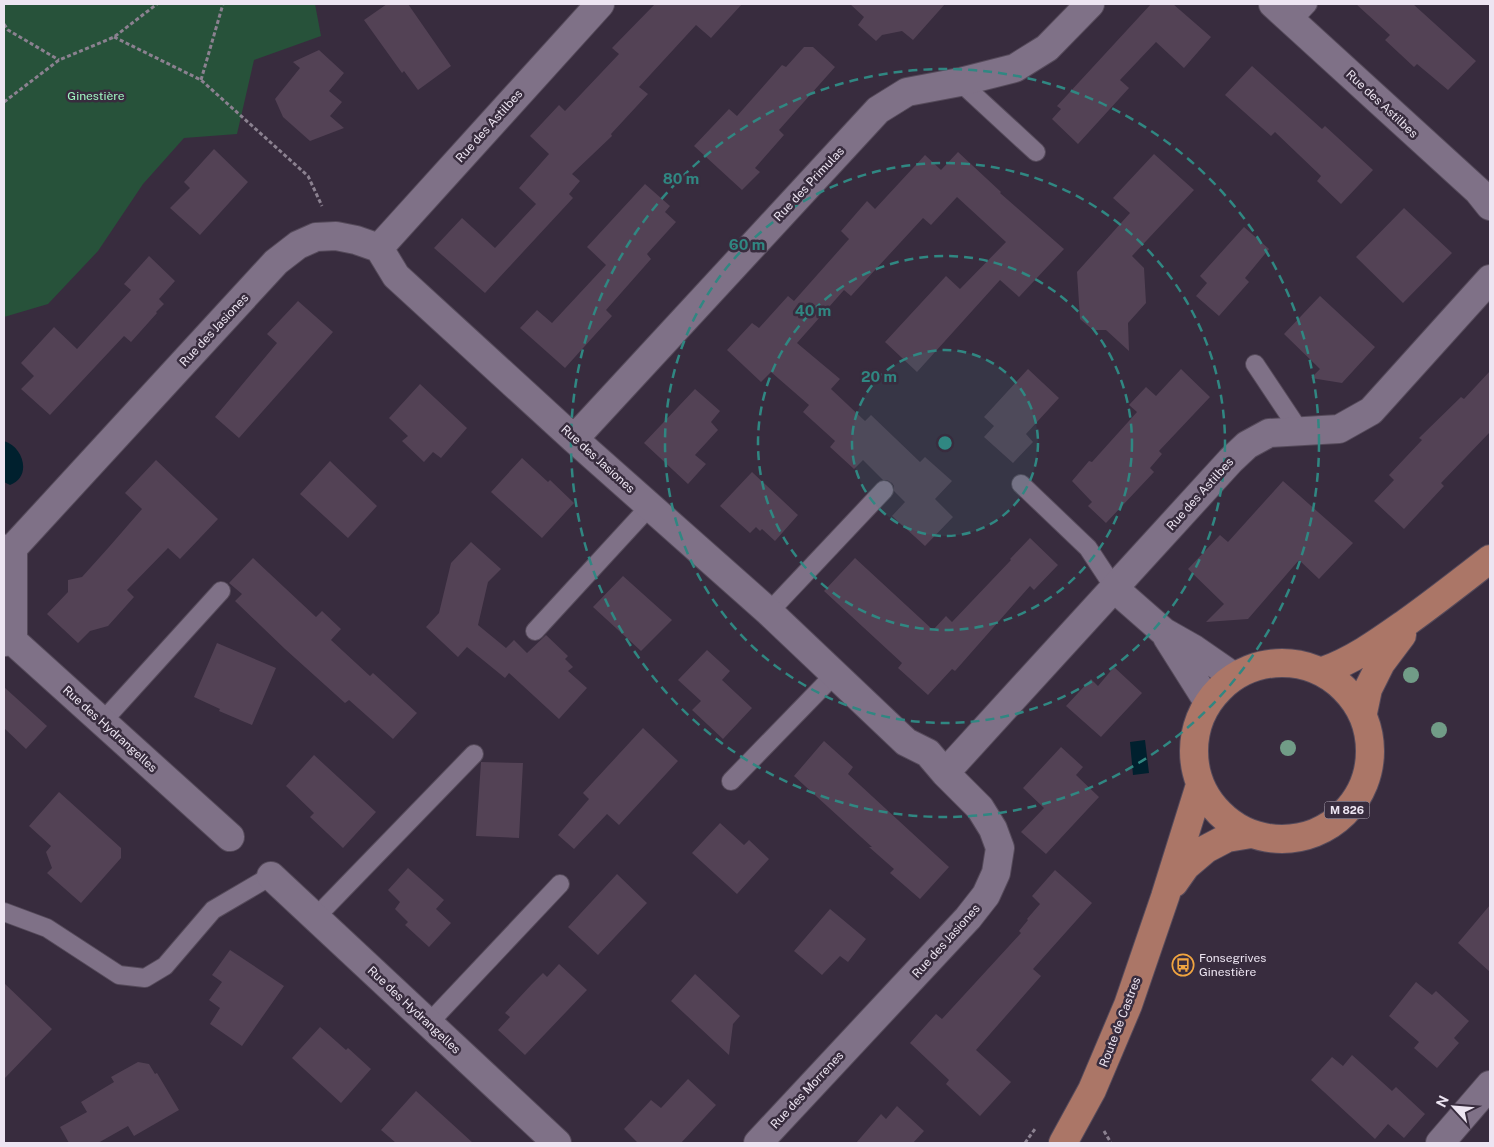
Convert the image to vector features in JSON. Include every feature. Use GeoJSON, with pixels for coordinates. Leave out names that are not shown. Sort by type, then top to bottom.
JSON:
{"type":"FeatureCollection","features":[{"type":"Feature","properties":{"kind":"main road","name":"M 826"},"geometry":{"type":"LineString","coordinates":[[1323,671],[1342,664],[1373,646],[1435,602],[1490,559]]}},
{"type":"Feature","properties":{"kind":"main road","name":"M 826"},"geometry":{"type":"LineString","coordinates":[[1363,713],[1368,689],[1381,663],[1401,637],[1435,602]]}},
{"type":"Feature","properties":{"kind":"main road","name":"M 826"},"geometry":{"type":"LineString","coordinates":[[1278,662],[1301,664],[1323,671],[1347,689],[1363,713],[1371,742],[1369,772],[1357,799],[1337,822],[1310,836],[1280,840],[1251,834],[1230,823],[1212,806],[1200,785],[1194,757],[1196,728],[1208,702],[1233,676],[1254,666],[1278,662]]}},
{"type":"Feature","properties":{"kind":"main road","name":"Route de Castres"},"geometry":{"type":"LineString","coordinates":[[1063,1143],[1092,1090],[1128,1005],[1200,785]]}},
{"type":"Feature","properties":{"kind":"main road","name":"Route de Castres"},"geometry":{"type":"LineString","coordinates":[[1165,896],[1186,866],[1206,849],[1227,838],[1251,834]]}},
{"type":"Feature","properties":{"kind":"street","name":"Rue des Astilbes"},"geometry":{"type":"LineString","coordinates":[[379,248],[600,4]]}},
{"type":"Feature","properties":{"kind":"street","name":"Rue des Primulas"},"geometry":{"type":"LineString","coordinates":[[574,439],[878,110],[907,92],[960,82],[1015,68],[1047,48],[1090,4]]}},
{"type":"Feature","properties":{"kind":"street","name":"Rue des Astilbes"},"geometry":{"type":"LineString","coordinates":[[1291,9],[1486,192]]}},
{"type":"Feature","properties":{"kind":"street","name":"Rue des Jasiones"},"geometry":{"type":"LineString","coordinates":[[8,548],[276,262],[298,244],[316,237],[336,236],[356,240],[379,248],[396,276],[574,439],[769,612],[906,742],[928,753],[980,808],[993,829],[1000,848],[996,873],[986,896],[968,918],[856,1037]]}},
{"type":"Feature","properties":{"kind":"street","name":"Rue des Astilbes"},"geometry":{"type":"LineString","coordinates":[[946,774],[1231,460],[1247,445],[1269,433],[1339,429],[1370,411],[1490,279]]}},
{"type":"Feature","properties":{"kind":"street"},"geometry":{"type":"LineString","coordinates":[[8,548],[8,642]]}},
{"type":"Feature","properties":{"kind":"street"},"geometry":{"type":"LineString","coordinates":[[1115,589],[1164,632],[1194,649],[1233,676]]}},
{"type":"Feature","properties":{"kind":"street"},"geometry":{"type":"LineString","coordinates":[[1164,632],[1208,702]]}},
{"type":"Feature","properties":{"kind":"street","name":"Rue des Hydrangelles"},"geometry":{"type":"LineString","coordinates":[[8,642],[102,722],[230,837]]}},
{"type":"Feature","properties":{"kind":"street","name":"Rue des Hydrangelles"},"geometry":{"type":"LineString","coordinates":[[271,876],[558,1143]]}},
{"type":"Feature","properties":{"kind":"street","name":"Rue des Morrenes"},"geometry":{"type":"LineString","coordinates":[[758,1143],[856,1037]]}},
{"type":"Feature","properties":{"kind":"street"},"geometry":{"type":"LineString","coordinates":[[1440,1143],[1490,1084]]}},
{"type":"Feature","properties":{"kind":"lane"},"geometry":{"type":"LineString","coordinates":[[960,82],[1036,152]]}},
{"type":"Feature","properties":{"kind":"lane"},"geometry":{"type":"LineString","coordinates":[[1255,364],[1299,430]]}},
{"type":"Feature","properties":{"kind":"lane"},"geometry":{"type":"LineString","coordinates":[[1021,484],[1088,548],[1115,589]]}},
{"type":"Feature","properties":{"kind":"lane"},"geometry":{"type":"LineString","coordinates":[[769,612],[884,490]]}},
{"type":"Feature","properties":{"kind":"lane"},"geometry":{"type":"LineString","coordinates":[[535,631],[650,506]]}},
{"type":"Feature","properties":{"kind":"lane"},"geometry":{"type":"LineString","coordinates":[[102,722],[221,591]]}},
{"type":"Feature","properties":{"kind":"lane"},"geometry":{"type":"LineString","coordinates":[[731,781],[834,675]]}},
{"type":"Feature","properties":{"kind":"lane"},"geometry":{"type":"LineString","coordinates":[[316,918],[474,754]]}},
{"type":"Feature","properties":{"kind":"lane"},"geometry":{"type":"LineString","coordinates":[[4,912],[47,928],[119,975],[145,978],[165,966],[213,910],[271,876]]}},
{"type":"Feature","properties":{"kind":"lane"},"geometry":{"type":"LineString","coordinates":[[428,1024],[560,884]]}},
{"type":"Feature","properties":{"kind":"path"},"geometry":{"type":"LineString","coordinates":[[4,102],[59,60],[114,37],[157,4]]}},
{"type":"Feature","properties":{"kind":"path"},"geometry":{"type":"LineString","coordinates":[[201,80],[223,4]]}},
{"type":"Feature","properties":{"kind":"path"},"geometry":{"type":"LineString","coordinates":[[4,24],[8,30],[59,60]]}},
{"type":"Feature","properties":{"kind":"path"},"geometry":{"type":"LineString","coordinates":[[114,37],[201,80],[308,176],[336,236]]}},
{"type":"Feature","properties":{"kind":"green space","name":"Ginestière"},"geometry":{"type":"Polygon","coordinates":[[[4,4],[315,4],[321,36],[254,60],[237,134],[184,138],[143,184],[98,251],[48,304],[4,317],[4,4]]]}},
{"type":"Feature","properties":{"kind":"water"},"geometry":{"type":"Polygon","coordinates":[[[4,441],[16,449],[23,462],[21,476],[10,485],[4,482],[4,441]]]}},
{"type":"Feature","properties":{"kind":"water"},"geometry":{"type":"Polygon","coordinates":[[[1145,740],[1149,773],[1133,775],[1130,742],[1145,740]]]}},
{"type":"Feature","properties":{"kind":"building"},"geometry":{"type":"Polygon","coordinates":[[[387,4],[408,4],[451,66],[418,90],[404,71],[402,73],[364,20],[387,4]]]}},
{"type":"Feature","properties":{"kind":"building"},"geometry":{"type":"Polygon","coordinates":[[[655,4],[742,4],[711,38],[696,25],[639,87],[648,94],[611,134],[612,136],[572,174],[580,181],[569,194],[573,198],[485,293],[434,248],[462,218],[495,248],[536,204],[519,188],[549,154],[530,136],[559,105],[565,111],[619,54],[612,48],[655,4]]]}},
{"type":"Feature","properties":{"kind":"building"},"geometry":{"type":"Polygon","coordinates":[[[850,4],[945,4],[913,40],[902,31],[882,35],[876,41],[858,25],[864,17],[850,4]]]}},
{"type":"Feature","properties":{"kind":"building"},"geometry":{"type":"Polygon","coordinates":[[[1151,4],[1173,4],[1211,37],[1184,68],[1156,42],[1120,80],[1129,88],[1078,144],[1052,119],[1061,109],[1057,106],[1151,4]]]}},
{"type":"Feature","properties":{"kind":"building"},"geometry":{"type":"Polygon","coordinates":[[[1356,4],[1413,4],[1476,61],[1448,90],[1417,64],[1414,67],[1385,40],[1390,35],[1356,4]]]}},
{"type":"Feature","properties":{"kind":"building"},"geometry":{"type":"Polygon","coordinates":[[[804,47],[813,47],[835,67],[779,130],[784,135],[755,168],[760,172],[742,190],[694,146],[729,109],[737,116],[782,65],[786,67],[804,47]]]}},
{"type":"Feature","properties":{"kind":"building"},"geometry":{"type":"Polygon","coordinates":[[[319,50],[344,73],[329,91],[342,102],[330,116],[344,128],[310,141],[283,117],[275,99],[300,68],[293,62],[319,50]]]}},
{"type":"Feature","properties":{"kind":"building"},"geometry":{"type":"Polygon","coordinates":[[[1252,66],[1322,129],[1325,126],[1373,170],[1341,204],[1317,181],[1321,176],[1275,132],[1271,136],[1225,95],[1252,66]]]}},
{"type":"Feature","properties":{"kind":"building"},"geometry":{"type":"Polygon","coordinates":[[[214,149],[248,182],[200,235],[170,208],[190,188],[184,182],[214,149]]]}},
{"type":"Feature","properties":{"kind":"building"},"geometry":{"type":"Polygon","coordinates":[[[958,152],[1000,193],[1064,249],[1019,297],[1000,280],[917,372],[885,342],[946,276],[960,289],[1006,242],[957,197],[931,225],[923,218],[851,296],[844,290],[797,343],[840,379],[831,389],[865,421],[871,415],[920,462],[925,457],[952,481],[935,499],[953,517],[925,546],[892,516],[905,502],[894,491],[892,483],[883,480],[863,460],[854,469],[830,447],[835,441],[803,412],[809,405],[771,372],[761,382],[727,350],[752,323],[759,328],[788,296],[794,301],[849,239],[841,231],[867,201],[875,209],[925,155],[941,170],[958,152]]]}},
{"type":"Feature","properties":{"kind":"building"},"geometry":{"type":"Polygon","coordinates":[[[1154,154],[1194,190],[1132,256],[1144,268],[1146,303],[1128,323],[1129,351],[1106,330],[1093,330],[1080,319],[1077,272],[1130,213],[1113,198],[1154,154]]]}},
{"type":"Feature","properties":{"kind":"building"},"geometry":{"type":"Polygon","coordinates":[[[645,184],[670,206],[665,212],[676,222],[647,254],[651,259],[606,310],[612,316],[565,368],[520,328],[537,310],[552,323],[606,265],[587,247],[645,184]]]}},
{"type":"Feature","properties":{"kind":"building"},"geometry":{"type":"Polygon","coordinates":[[[1404,208],[1452,253],[1403,303],[1356,257],[1404,208]]]}},
{"type":"Feature","properties":{"kind":"building"},"geometry":{"type":"Polygon","coordinates":[[[1244,227],[1269,249],[1245,278],[1249,282],[1219,316],[1196,296],[1207,283],[1200,276],[1244,227]]]}},
{"type":"Feature","properties":{"kind":"building"},"geometry":{"type":"Polygon","coordinates":[[[149,256],[175,281],[159,299],[164,304],[131,342],[124,336],[50,415],[21,389],[34,376],[21,363],[54,327],[77,349],[131,290],[124,284],[149,256]]]}},
{"type":"Feature","properties":{"kind":"building"},"geometry":{"type":"Polygon","coordinates":[[[1320,296],[1375,347],[1342,383],[1311,378],[1320,369],[1284,334],[1320,296]]]}},
{"type":"Feature","properties":{"kind":"building"},"geometry":{"type":"Polygon","coordinates":[[[298,301],[333,332],[239,438],[215,417],[277,343],[267,334],[298,301]]]}},
{"type":"Feature","properties":{"kind":"building"},"geometry":{"type":"Polygon","coordinates":[[[1028,369],[1059,398],[1026,434],[1033,442],[1013,463],[984,437],[994,426],[984,417],[1028,369]]]}},
{"type":"Feature","properties":{"kind":"building"},"geometry":{"type":"Polygon","coordinates":[[[1181,369],[1210,397],[1159,451],[1162,454],[1150,468],[1154,472],[1106,523],[1088,506],[1092,502],[1072,481],[1089,461],[1092,462],[1137,412],[1129,405],[1146,387],[1156,396],[1181,369]]]}},
{"type":"Feature","properties":{"kind":"building"},"geometry":{"type":"Polygon","coordinates":[[[1490,371],[1490,432],[1441,483],[1444,486],[1404,529],[1374,501],[1394,480],[1389,475],[1422,440],[1419,438],[1461,397],[1464,399],[1490,371]]]}},
{"type":"Feature","properties":{"kind":"building"},"geometry":{"type":"Polygon","coordinates":[[[420,384],[467,428],[441,458],[433,452],[424,462],[402,441],[408,436],[389,418],[420,384]]]}},
{"type":"Feature","properties":{"kind":"building"},"geometry":{"type":"Polygon","coordinates":[[[695,389],[720,411],[711,422],[718,430],[695,455],[706,464],[688,484],[644,443],[695,389]]]}},
{"type":"Feature","properties":{"kind":"building"},"geometry":{"type":"Polygon","coordinates":[[[522,458],[548,482],[550,480],[574,503],[542,538],[491,492],[522,458]]]}},
{"type":"Feature","properties":{"kind":"building"},"geometry":{"type":"Polygon","coordinates":[[[156,460],[218,519],[180,559],[168,548],[127,590],[134,597],[108,626],[90,631],[78,643],[47,614],[68,592],[68,580],[82,577],[142,509],[125,493],[156,460]]]}},
{"type":"Feature","properties":{"kind":"building"},"geometry":{"type":"Polygon","coordinates":[[[330,461],[377,506],[348,538],[300,494],[330,461]]]}},
{"type":"Feature","properties":{"kind":"building"},"geometry":{"type":"Polygon","coordinates":[[[752,472],[798,515],[775,541],[762,529],[760,531],[756,527],[750,533],[720,506],[752,472]]]}},
{"type":"Feature","properties":{"kind":"building"},"geometry":{"type":"Polygon","coordinates":[[[1283,481],[1353,543],[1319,579],[1299,560],[1248,619],[1206,622],[1224,604],[1188,569],[1220,535],[1228,542],[1283,481]]]}},
{"type":"Feature","properties":{"kind":"building"},"geometry":{"type":"Polygon","coordinates":[[[1030,538],[1058,565],[1034,590],[1030,586],[955,671],[952,669],[928,695],[898,668],[902,663],[824,591],[855,558],[933,630],[946,616],[952,622],[1030,538]]]}},
{"type":"Feature","properties":{"kind":"building"},"geometry":{"type":"Polygon","coordinates":[[[471,542],[501,569],[488,582],[478,625],[506,648],[514,640],[527,653],[546,635],[568,656],[565,659],[573,667],[568,671],[587,688],[559,719],[509,673],[505,678],[467,647],[458,657],[426,627],[439,613],[451,563],[471,542]]]}},
{"type":"Feature","properties":{"kind":"building"},"geometry":{"type":"Polygon","coordinates":[[[253,558],[316,617],[322,611],[341,629],[331,640],[370,676],[373,673],[417,713],[393,739],[349,700],[345,703],[235,601],[242,594],[229,583],[253,558]]]}},
{"type":"Feature","properties":{"kind":"building"},"geometry":{"type":"Polygon","coordinates":[[[623,576],[672,620],[641,651],[593,607],[623,576]]]}},
{"type":"Feature","properties":{"kind":"building"},"geometry":{"type":"Polygon","coordinates":[[[217,643],[276,668],[252,725],[219,711],[220,709],[194,697],[217,643]]]}},
{"type":"Feature","properties":{"kind":"building"},"geometry":{"type":"Polygon","coordinates":[[[707,650],[730,671],[722,680],[752,708],[723,739],[692,710],[701,701],[678,680],[707,650]]]}},
{"type":"Feature","properties":{"kind":"building"},"geometry":{"type":"Polygon","coordinates":[[[1114,667],[1142,693],[1101,737],[1066,706],[1091,679],[1098,686],[1114,667]]]}},
{"type":"Feature","properties":{"kind":"building"},"geometry":{"type":"Polygon","coordinates":[[[4,687],[47,726],[26,749],[4,728],[4,687]]]}},
{"type":"Feature","properties":{"kind":"building"},"geometry":{"type":"Polygon","coordinates":[[[643,728],[678,761],[619,825],[607,814],[574,849],[558,835],[589,799],[583,793],[643,728]]]}},
{"type":"Feature","properties":{"kind":"building"},"geometry":{"type":"Polygon","coordinates":[[[824,741],[853,767],[848,774],[949,867],[920,899],[890,873],[894,869],[869,847],[872,847],[794,776],[824,741]]]}},
{"type":"Feature","properties":{"kind":"building"},"geometry":{"type":"Polygon","coordinates":[[[1061,747],[1083,767],[1076,775],[1099,797],[1046,854],[1021,832],[1044,808],[1023,788],[1061,747]]]}},
{"type":"Feature","properties":{"kind":"building"},"geometry":{"type":"Polygon","coordinates":[[[314,755],[376,812],[343,848],[310,817],[314,813],[286,786],[314,755]]]}},
{"type":"Feature","properties":{"kind":"building"},"geometry":{"type":"Polygon","coordinates":[[[481,762],[523,763],[519,838],[476,836],[481,762]]]}},
{"type":"Feature","properties":{"kind":"building"},"geometry":{"type":"Polygon","coordinates":[[[59,792],[121,848],[121,858],[81,903],[47,873],[52,868],[46,852],[51,846],[29,826],[59,792]]]}},
{"type":"Feature","properties":{"kind":"building"},"geometry":{"type":"Polygon","coordinates":[[[720,823],[744,845],[749,840],[769,859],[737,894],[692,853],[720,823]]]}},
{"type":"Feature","properties":{"kind":"building"},"geometry":{"type":"Polygon","coordinates":[[[408,868],[444,900],[436,909],[451,923],[429,947],[405,925],[408,922],[395,909],[400,902],[388,890],[408,868]]]}},
{"type":"Feature","properties":{"kind":"building"},"geometry":{"type":"Polygon","coordinates":[[[1055,870],[1092,903],[1033,969],[1041,976],[976,1050],[1011,1082],[980,1116],[946,1084],[949,1080],[910,1043],[936,1014],[942,1019],[1021,933],[1019,931],[1040,904],[1032,896],[1055,870]]]}},
{"type":"Feature","properties":{"kind":"building"},"geometry":{"type":"Polygon","coordinates":[[[617,874],[647,903],[598,955],[568,927],[617,874]]]}},
{"type":"Feature","properties":{"kind":"building"},"geometry":{"type":"Polygon","coordinates":[[[1490,905],[1490,972],[1458,943],[1490,905]]]}},
{"type":"Feature","properties":{"kind":"building"},"geometry":{"type":"Polygon","coordinates":[[[830,909],[866,939],[848,962],[840,956],[822,975],[794,951],[830,909]]]}},
{"type":"Feature","properties":{"kind":"building"},"geometry":{"type":"Polygon","coordinates":[[[230,950],[284,986],[242,1046],[210,1024],[220,1008],[209,1000],[222,982],[212,975],[230,950]]]}},
{"type":"Feature","properties":{"kind":"building"},"geometry":{"type":"Polygon","coordinates":[[[559,964],[587,990],[525,1055],[498,1030],[510,1017],[505,1013],[543,973],[547,977],[559,964]]]}},
{"type":"Feature","properties":{"kind":"building"},"geometry":{"type":"Polygon","coordinates":[[[695,974],[740,1016],[733,1024],[729,1055],[671,1001],[695,974]]]}},
{"type":"Feature","properties":{"kind":"building"},"geometry":{"type":"Polygon","coordinates":[[[1416,982],[1432,995],[1436,991],[1469,1021],[1454,1038],[1459,1043],[1437,1068],[1414,1048],[1419,1042],[1389,1016],[1416,982]]]}},
{"type":"Feature","properties":{"kind":"building"},"geometry":{"type":"Polygon","coordinates":[[[4,983],[52,1029],[4,1079],[4,983]]]}},
{"type":"Feature","properties":{"kind":"building"},"geometry":{"type":"Polygon","coordinates":[[[320,1027],[346,1050],[348,1048],[371,1069],[341,1103],[292,1058],[320,1027]]]}},
{"type":"Feature","properties":{"kind":"building"},"geometry":{"type":"Polygon","coordinates":[[[1352,1055],[1392,1091],[1396,1087],[1425,1114],[1404,1138],[1388,1124],[1375,1139],[1311,1080],[1332,1057],[1343,1066],[1352,1055]]]}},
{"type":"Feature","properties":{"kind":"building"},"geometry":{"type":"Polygon","coordinates":[[[138,1062],[149,1064],[155,1074],[157,1073],[179,1110],[134,1136],[128,1126],[98,1143],[69,1143],[60,1127],[87,1112],[81,1102],[114,1082],[111,1077],[138,1062]]]}},
{"type":"Feature","properties":{"kind":"building"},"geometry":{"type":"Polygon","coordinates":[[[688,1079],[716,1105],[681,1143],[638,1143],[624,1129],[651,1100],[661,1108],[688,1079]]]}},
{"type":"Feature","properties":{"kind":"building"},"geometry":{"type":"Polygon","coordinates":[[[416,1091],[473,1143],[396,1143],[381,1130],[416,1091]]]}},
{"type":"Feature","properties":{"kind":"building"},"geometry":{"type":"Polygon","coordinates":[[[897,1106],[924,1131],[913,1143],[856,1143],[881,1114],[886,1119],[897,1106]]]}},
{"type":"Feature","properties":{"kind":"place","name":"Fonsegrives Ginestière"},"geometry":{"type":"Point","coordinates":[1183,965]}}]}
